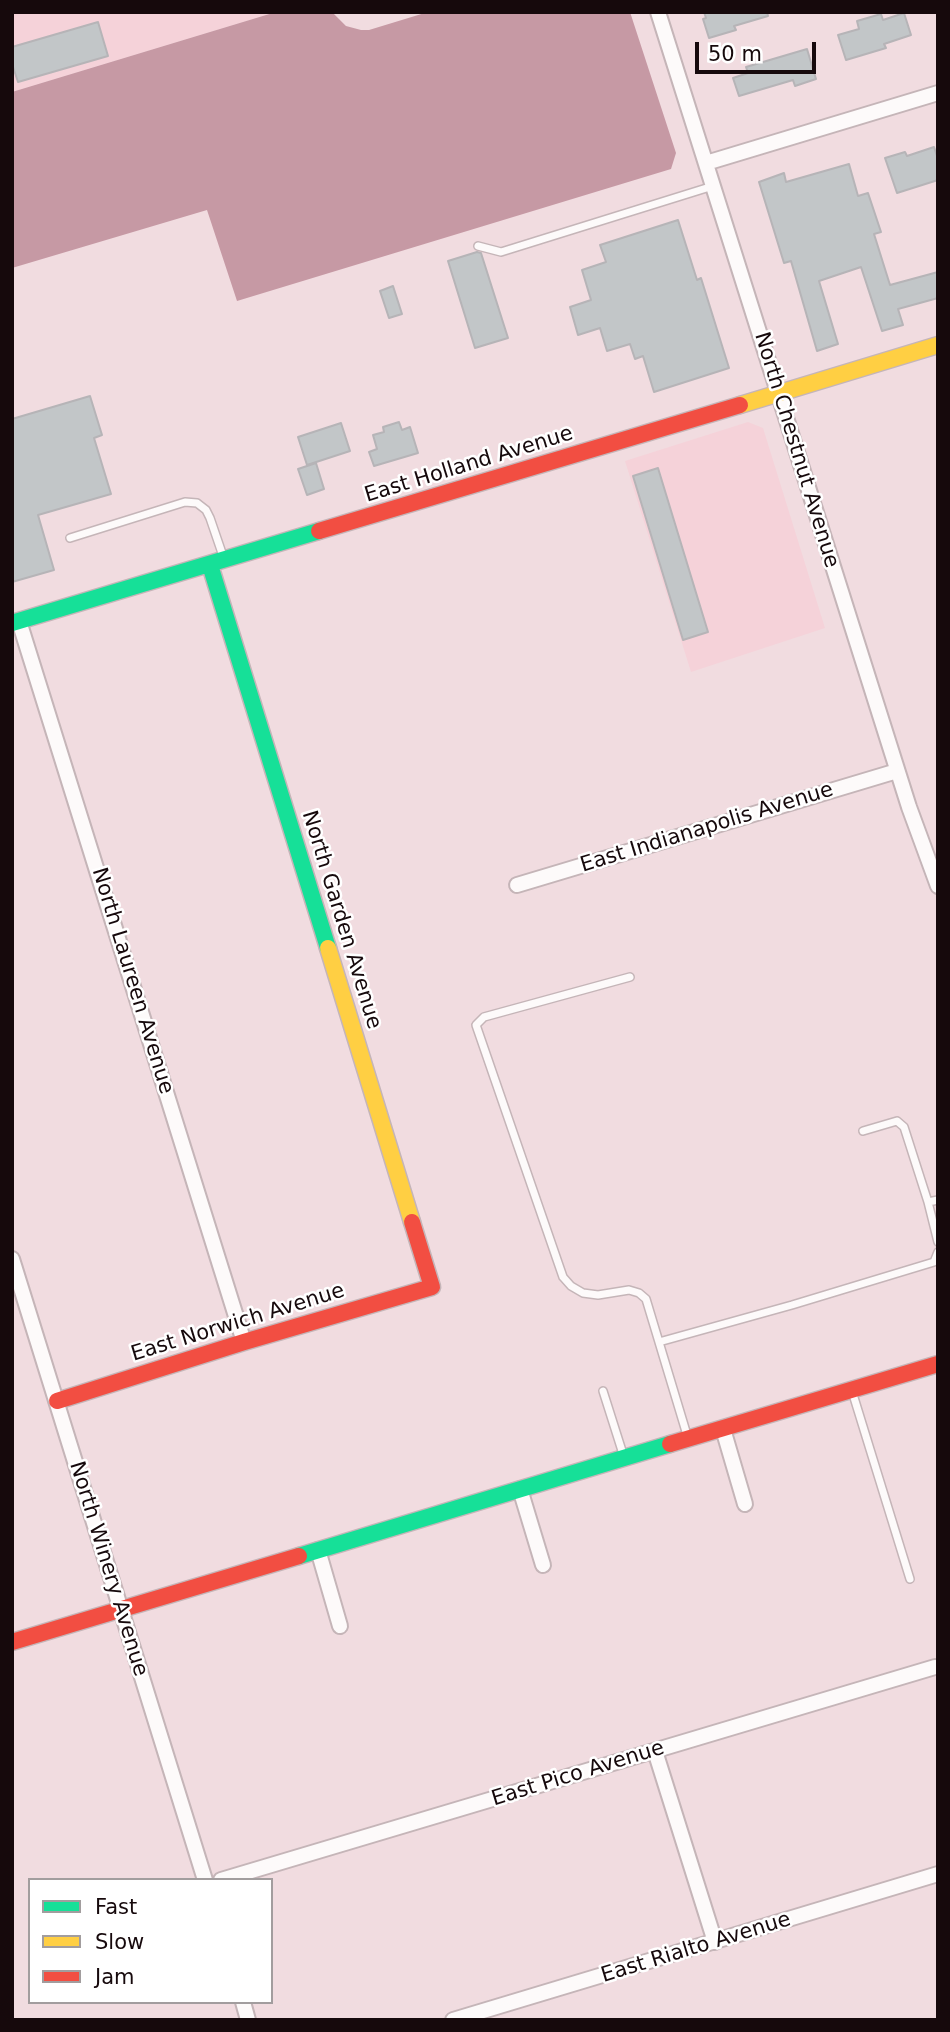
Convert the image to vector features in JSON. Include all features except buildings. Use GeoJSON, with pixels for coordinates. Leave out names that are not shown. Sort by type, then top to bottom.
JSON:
{"type":"FeatureCollection","features":[{"type":"Feature","properties":{"kind":"street","name":"North Chestnut Avenue"},"geometry":{"type":"LineString","coordinates":[[657,12],[897,771],[938,886]]}},
{"type":"Feature","properties":{"kind":"street"},"geometry":{"type":"LineString","coordinates":[[706,163],[938,93]]}},
{"type":"Feature","properties":{"kind":"street","name":"East Holland Avenue"},"geometry":{"type":"LineString","coordinates":[[16,622],[938,345]]}},
{"type":"Feature","properties":{"kind":"street","name":"North Garden Avenue"},"geometry":{"type":"LineString","coordinates":[[217,562],[432,1287]]}},
{"type":"Feature","properties":{"kind":"street","name":"North Laureen Avenue"},"geometry":{"type":"LineString","coordinates":[[16,622],[244,1342]]}},
{"type":"Feature","properties":{"kind":"street","name":"East Indianapolis Avenue"},"geometry":{"type":"LineString","coordinates":[[517,885],[897,771]]}},
{"type":"Feature","properties":{"kind":"street","name":"North Winery Avenue"},"geometry":{"type":"LineString","coordinates":[[12,1259],[204,1878]]}},
{"type":"Feature","properties":{"kind":"street","name":"East Norwich Avenue"},"geometry":{"type":"LineString","coordinates":[[58,1401],[244,1342],[432,1287]]}},
{"type":"Feature","properties":{"kind":"street"},"geometry":{"type":"LineString","coordinates":[[12,1642],[938,1364]]}},
{"type":"Feature","properties":{"kind":"street"},"geometry":{"type":"LineString","coordinates":[[723,1429],[745,1504]]}},
{"type":"Feature","properties":{"kind":"street"},"geometry":{"type":"LineString","coordinates":[[520,1489],[542,1565]]}},
{"type":"Feature","properties":{"kind":"street"},"geometry":{"type":"LineString","coordinates":[[318,1550],[340,1626]]}},
{"type":"Feature","properties":{"kind":"street","name":"East Pico Avenue"},"geometry":{"type":"LineString","coordinates":[[228,1878],[935,1667]]}},
{"type":"Feature","properties":{"kind":"street"},"geometry":{"type":"LineString","coordinates":[[655,1751],[715,1942]]}},
{"type":"Feature","properties":{"kind":"street","name":"East Rialto Avenue"},"geometry":{"type":"LineString","coordinates":[[453,2020],[938,1874]]}},
{"type":"Feature","properties":{"kind":"lane"},"geometry":{"type":"LineString","coordinates":[[478,246],[501,251],[713,186]]}},
{"type":"Feature","properties":{"kind":"lane"},"geometry":{"type":"LineString","coordinates":[[70,538],[185,502],[197,503],[211,518],[217,562]]}},
{"type":"Feature","properties":{"kind":"lane"},"geometry":{"type":"LineString","coordinates":[[630,977],[484,1017],[476,1025],[564,1277],[571,1286],[583,1293],[598,1295],[629,1290],[646,1299],[688,1439]]}},
{"type":"Feature","properties":{"kind":"lane"},"geometry":{"type":"LineString","coordinates":[[863,1130],[897,1121],[904,1127],[938,1242]]}},
{"type":"Feature","properties":{"kind":"lane"},"geometry":{"type":"LineString","coordinates":[[928,1202],[938,1200]]}},
{"type":"Feature","properties":{"kind":"lane"},"geometry":{"type":"LineString","coordinates":[[659,1342],[934,1262],[938,1252]]}},
{"type":"Feature","properties":{"kind":"lane"},"geometry":{"type":"LineString","coordinates":[[852,1390],[910,1579]]}},
{"type":"Feature","properties":{"kind":"lane"},"geometry":{"type":"LineString","coordinates":[[603,1391],[624,1458]]}},
{"type":"Feature","properties":{"kind":"shaded area"},"geometry":{"type":"Polygon","coordinates":[[[12,12],[276,12],[12,92],[12,12]]]}},
{"type":"Feature","properties":{"kind":"shaded area"},"geometry":{"type":"Polygon","coordinates":[[[276,12],[332,12],[346,26],[369,30],[428,12],[630,12],[676,153],[671,169],[237,301],[207,210],[12,268],[12,92],[276,12]]]}},
{"type":"Feature","properties":{"kind":"shaded area"},"geometry":{"type":"Polygon","coordinates":[[[748,422],[763,428],[825,628],[691,672],[625,461],[748,422]]]}},
{"type":"Feature","properties":{"kind":"traffic: fast"},"geometry":{"type":"LineString","coordinates":[[12,623],[319,531]]}},
{"type":"Feature","properties":{"kind":"traffic: fast"},"geometry":{"type":"LineString","coordinates":[[210,565],[328,948]]}},
{"type":"Feature","properties":{"kind":"traffic: fast"},"geometry":{"type":"LineString","coordinates":[[299,1556],[670,1444]]}},
{"type":"Feature","properties":{"kind":"traffic: slow"},"geometry":{"type":"LineString","coordinates":[[740,405],[938,345]]}},
{"type":"Feature","properties":{"kind":"traffic: slow"},"geometry":{"type":"LineString","coordinates":[[328,948],[412,1222]]}},
{"type":"Feature","properties":{"kind":"traffic: jam"},"geometry":{"type":"LineString","coordinates":[[319,531],[740,405]]}},
{"type":"Feature","properties":{"kind":"traffic: jam"},"geometry":{"type":"LineString","coordinates":[[57,1401],[432,1287],[412,1222]]}},
{"type":"Feature","properties":{"kind":"traffic: jam"},"geometry":{"type":"LineString","coordinates":[[670,1444],[938,1364]]}},
{"type":"Feature","properties":{"kind":"traffic: jam"},"geometry":{"type":"LineString","coordinates":[[12,1642],[299,1556]]}}]}
